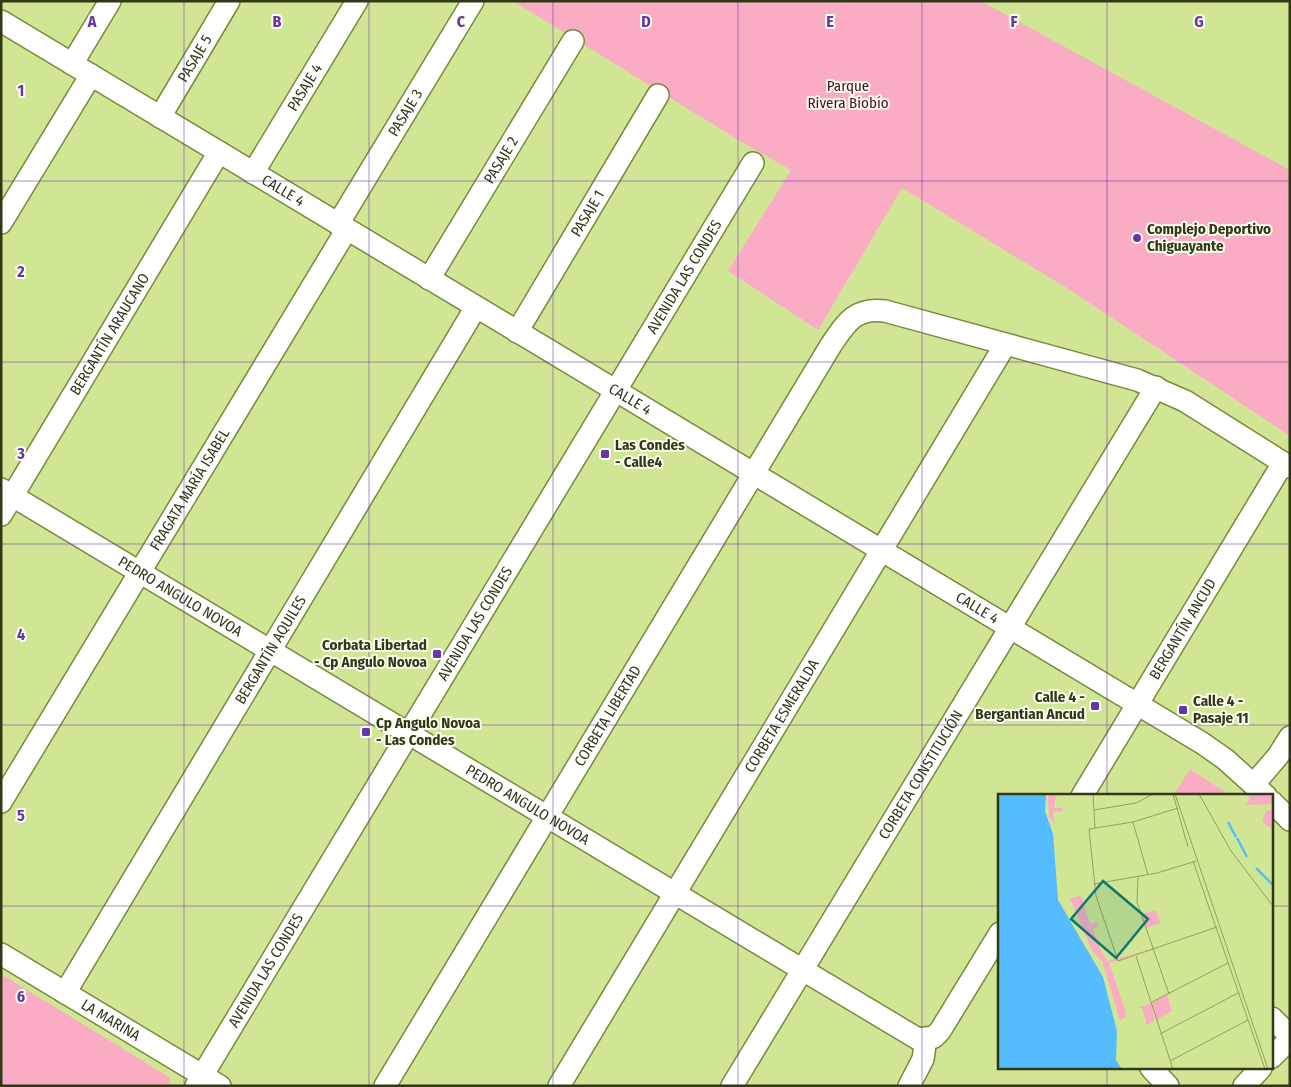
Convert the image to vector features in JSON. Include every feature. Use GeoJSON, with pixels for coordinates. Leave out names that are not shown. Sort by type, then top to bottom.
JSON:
{"type":"FeatureCollection","features":[{"type":"Feature","properties":{"kind":"street"},"geometry":{"type":"LineString","coordinates":[[72,64],[110,1]]}},
{"type":"Feature","properties":{"kind":"street","name":"PASAJE 5"},"geometry":{"type":"LineString","coordinates":[[160,117],[229,1]]}},
{"type":"Feature","properties":{"kind":"street","name":"PASAJE 4"},"geometry":{"type":"LineString","coordinates":[[253,173],[357,1]]}},
{"type":"Feature","properties":{"kind":"street","name":"PASAJE 3"},"geometry":{"type":"LineString","coordinates":[[343,227],[473,1]]}},
{"type":"Feature","properties":{"kind":"street","name":"CALLE 4"},"geometry":{"type":"LineString","coordinates":[[1,21],[1138,704],[1218,754],[1260,790]]}},
{"type":"Feature","properties":{"kind":"street","name":"PASAJE 2"},"geometry":{"type":"LineString","coordinates":[[429,279],[573,41]]}},
{"type":"Feature","properties":{"kind":"street"},"geometry":{"type":"LineString","coordinates":[[1,223],[91,75]]}},
{"type":"Feature","properties":{"kind":"street","name":"PASAJE 1"},"geometry":{"type":"LineString","coordinates":[[517,332],[658,95]]}},
{"type":"Feature","properties":{"kind":"street","name":"BERGANTÍN ARAUCANO"},"geometry":{"type":"LineString","coordinates":[[1,515],[7,492],[220,152]]}},
{"type":"Feature","properties":{"kind":"street","name":"AVENIDA LAS CONDES"},"geometry":{"type":"LineString","coordinates":[[206,1082],[408,734],[753,163]]}},
{"type":"Feature","properties":{"kind":"street","name":"FRAGATA MARÍA ISABEL"},"geometry":{"type":"LineString","coordinates":[[1,802],[140,572],[343,227]]}},
{"type":"Feature","properties":{"kind":"street","name":"BERGANTÍN AQUILES"},"geometry":{"type":"LineString","coordinates":[[65,993],[476,307]]}},
{"type":"Feature","properties":{"kind":"street","name":"CORBETA LIBERTAD"},"geometry":{"type":"LineString","coordinates":[[385,1086],[845,323],[853,317],[862,312],[877,310],[1108,371],[1156,387],[1185,401],[1287,465]]}},
{"type":"Feature","properties":{"kind":"street","name":"CORBETA ESMERALDA"},"geometry":{"type":"LineString","coordinates":[[560,1086],[1005,345]]}},
{"type":"Feature","properties":{"kind":"street","name":"CORBETA CONSTITUCIÓN"},"geometry":{"type":"LineString","coordinates":[[732,1086],[1156,387]]}},
{"type":"Feature","properties":{"kind":"street","name":"BERGANTÍN ANCUD"},"geometry":{"type":"LineString","coordinates":[[1083,794],[1287,465]]}},
{"type":"Feature","properties":{"kind":"street","name":"PEDRO ANGULO NOVOA"},"geometry":{"type":"LineString","coordinates":[[7,492],[910,1035],[918,1039],[926,1039]]}},
{"type":"Feature","properties":{"kind":"street"},"geometry":{"type":"LineString","coordinates":[[1260,790],[1290,737]]}},
{"type":"Feature","properties":{"kind":"street"},"geometry":{"type":"LineString","coordinates":[[1274,804],[1290,820]]}},
{"type":"Feature","properties":{"kind":"street"},"geometry":{"type":"LineString","coordinates":[[909,1086],[923,1059],[926,1039],[934,1037],[940,1031],[998,936]]}},
{"type":"Feature","properties":{"kind":"street","name":"LA MARINA"},"geometry":{"type":"LineString","coordinates":[[1,954],[206,1082]]}},
{"type":"Feature","properties":{"kind":"street"},"geometry":{"type":"LineString","coordinates":[[1274,1020],[1290,1037],[1274,1055]]}},
{"type":"Feature","properties":{"kind":"street"},"geometry":{"type":"LineString","coordinates":[[1153,1070],[1168,1086]]}},
{"type":"Feature","properties":{"kind":"street"},"geometry":{"type":"LineString","coordinates":[[1244,1086],[1259,1070]]}},
{"type":"Feature","properties":{"kind":"green space","name":"Parque Rivera Biobío"},"geometry":{"type":"Polygon","coordinates":[[[513,1],[981,1],[1290,170],[1290,436],[1067,288],[902,188],[818,330],[728,271],[791,170],[740,141],[513,1]]]}},
{"type":"Feature","properties":{"kind":"green space"},"geometry":{"type":"Polygon","coordinates":[[[1190,769],[1228,794],[1174,794],[1190,769]]]}},
{"type":"Feature","properties":{"kind":"green space"},"geometry":{"type":"Polygon","coordinates":[[[1,974],[169,1077],[171,1086],[1,1086],[1,974]]]}},
{"type":"Feature","properties":{"kind":"place","name":"Complejo Deportivo Chiguayante"},"geometry":{"type":"Point","coordinates":[1137,238]}},
{"type":"Feature","properties":{"kind":"place","name":"Las Condes - Calle4"},"geometry":{"type":"Point","coordinates":[605,454]}},
{"type":"Feature","properties":{"kind":"place","name":"Corbata Libertad - Cp Angulo Novoa"},"geometry":{"type":"Point","coordinates":[437,654]}},
{"type":"Feature","properties":{"kind":"place","name":"Calle 4 - Bergantian Ancud"},"geometry":{"type":"Point","coordinates":[1095,706]}},
{"type":"Feature","properties":{"kind":"place","name":"Calle 4 - Pasaje 11"},"geometry":{"type":"Point","coordinates":[1183,710]}},
{"type":"Feature","properties":{"kind":"place","name":"Cp Angulo Novoa - Las Condes"},"geometry":{"type":"Point","coordinates":[366,732]}}]}
